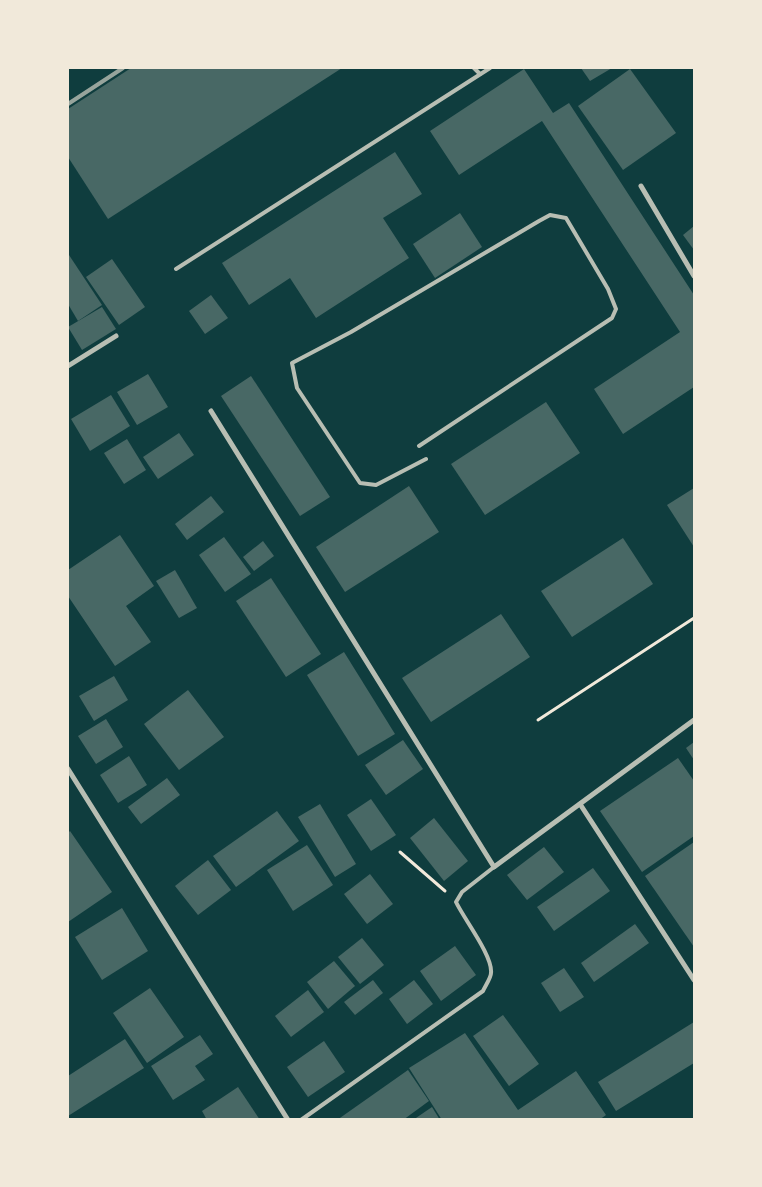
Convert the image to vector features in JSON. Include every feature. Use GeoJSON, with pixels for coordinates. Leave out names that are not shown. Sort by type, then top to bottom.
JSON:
{"type":"FeatureCollection","features":[{"type":"Feature","properties":{"kind":"street"},"geometry":{"type":"LineString","coordinates":[[641,186],[694,276]]}},
{"type":"Feature","properties":{"kind":"street"},"geometry":{"type":"LineString","coordinates":[[68,366],[116,336]]}},
{"type":"Feature","properties":{"kind":"street"},"geometry":{"type":"LineString","coordinates":[[211,412],[494,867],[694,720]]}},
{"type":"Feature","properties":{"kind":"street"},"geometry":{"type":"LineString","coordinates":[[68,769],[288,1120]]}},
{"type":"Feature","properties":{"kind":"street"},"geometry":{"type":"LineString","coordinates":[[580,804],[694,980]]}},
{"type":"Feature","properties":{"kind":"lane"},"geometry":{"type":"LineString","coordinates":[[474,68],[480,74]]}},
{"type":"Feature","properties":{"kind":"lane"},"geometry":{"type":"LineString","coordinates":[[176,269],[490,68]]}},
{"type":"Feature","properties":{"kind":"lane"},"geometry":{"type":"LineString","coordinates":[[419,446],[612,318],[616,309],[608,289],[566,218],[550,215],[351,332],[292,363],[297,388],[360,484],[376,485],[426,459]]}},
{"type":"Feature","properties":{"kind":"lane"},"geometry":{"type":"LineString","coordinates":[[301,1120],[483,991],[491,974],[488,956],[456,902],[462,892],[494,867]]}},
{"type":"Feature","properties":{"kind":"path"},"geometry":{"type":"LineString","coordinates":[[538,720],[694,618]]}},
{"type":"Feature","properties":{"kind":"path"},"geometry":{"type":"LineString","coordinates":[[400,852],[456,902]]}},
{"type":"Feature","properties":{"kind":"building"},"geometry":{"type":"Polygon","coordinates":[[[131,68],[342,68],[108,219],[68,157],[68,109],[131,68]]]}},
{"type":"Feature","properties":{"kind":"building"},"geometry":{"type":"Polygon","coordinates":[[[581,68],[612,68],[590,81],[581,68]]]}},
{"type":"Feature","properties":{"kind":"building"},"geometry":{"type":"Polygon","coordinates":[[[524,69],[553,113],[569,103],[694,295],[694,387],[623,434],[594,389],[680,332],[542,121],[459,175],[430,131],[524,69]]]}},
{"type":"Feature","properties":{"kind":"building"},"geometry":{"type":"Polygon","coordinates":[[[630,69],[676,133],[623,170],[578,106],[630,69]]]}},
{"type":"Feature","properties":{"kind":"building"},"geometry":{"type":"Polygon","coordinates":[[[395,152],[422,194],[383,218],[409,258],[316,318],[290,278],[249,305],[222,263],[395,152]]]}},
{"type":"Feature","properties":{"kind":"building"},"geometry":{"type":"Polygon","coordinates":[[[460,213],[482,247],[435,278],[413,244],[460,213]]]}},
{"type":"Feature","properties":{"kind":"building"},"geometry":{"type":"Polygon","coordinates":[[[694,226],[694,250],[683,235],[694,226]]]}},
{"type":"Feature","properties":{"kind":"building"},"geometry":{"type":"Polygon","coordinates":[[[69,255],[102,305],[78,321],[68,304],[69,255]]]}},
{"type":"Feature","properties":{"kind":"building"},"geometry":{"type":"Polygon","coordinates":[[[112,259],[145,307],[119,325],[86,277],[112,259]]]}},
{"type":"Feature","properties":{"kind":"building"},"geometry":{"type":"Polygon","coordinates":[[[211,295],[228,318],[205,334],[189,311],[211,295]]]}},
{"type":"Feature","properties":{"kind":"building"},"geometry":{"type":"Polygon","coordinates":[[[102,307],[116,329],[82,350],[68,327],[102,307]]]}},
{"type":"Feature","properties":{"kind":"building"},"geometry":{"type":"Polygon","coordinates":[[[148,374],[168,407],[137,425],[117,392],[148,374]]]}},
{"type":"Feature","properties":{"kind":"building"},"geometry":{"type":"Polygon","coordinates":[[[251,376],[330,497],[300,516],[221,396],[251,376]]]}},
{"type":"Feature","properties":{"kind":"building"},"geometry":{"type":"Polygon","coordinates":[[[111,395],[130,426],[90,451],[71,419],[111,395]]]}},
{"type":"Feature","properties":{"kind":"building"},"geometry":{"type":"Polygon","coordinates":[[[546,402],[580,453],[485,515],[451,464],[546,402]]]}},
{"type":"Feature","properties":{"kind":"building"},"geometry":{"type":"Polygon","coordinates":[[[179,433],[194,455],[158,479],[143,457],[179,433]]]}},
{"type":"Feature","properties":{"kind":"building"},"geometry":{"type":"Polygon","coordinates":[[[127,439],[146,470],[124,484],[104,453],[127,439]]]}},
{"type":"Feature","properties":{"kind":"building"},"geometry":{"type":"Polygon","coordinates":[[[409,486],[439,532],[345,592],[316,547],[409,486]]]}},
{"type":"Feature","properties":{"kind":"building"},"geometry":{"type":"Polygon","coordinates":[[[694,488],[694,547],[667,505],[694,488]]]}},
{"type":"Feature","properties":{"kind":"building"},"geometry":{"type":"Polygon","coordinates":[[[211,496],[224,512],[187,540],[175,524],[211,496]]]}},
{"type":"Feature","properties":{"kind":"building"},"geometry":{"type":"Polygon","coordinates":[[[120,535],[154,586],[126,606],[151,642],[115,666],[68,596],[68,570],[120,535]]]}},
{"type":"Feature","properties":{"kind":"building"},"geometry":{"type":"Polygon","coordinates":[[[224,537],[251,574],[225,592],[199,555],[224,537]]]}},
{"type":"Feature","properties":{"kind":"building"},"geometry":{"type":"Polygon","coordinates":[[[623,538],[653,584],[572,637],[541,591],[623,538]]]}},
{"type":"Feature","properties":{"kind":"building"},"geometry":{"type":"Polygon","coordinates":[[[263,541],[274,556],[254,571],[243,557],[263,541]]]}},
{"type":"Feature","properties":{"kind":"building"},"geometry":{"type":"Polygon","coordinates":[[[175,570],[197,608],[179,618],[156,581],[175,570]]]}},
{"type":"Feature","properties":{"kind":"building"},"geometry":{"type":"Polygon","coordinates":[[[271,578],[321,654],[286,677],[236,601],[271,578]]]}},
{"type":"Feature","properties":{"kind":"building"},"geometry":{"type":"Polygon","coordinates":[[[501,614],[530,657],[431,722],[402,678],[501,614]]]}},
{"type":"Feature","properties":{"kind":"building"},"geometry":{"type":"Polygon","coordinates":[[[344,652],[395,734],[358,756],[307,675],[344,652]]]}},
{"type":"Feature","properties":{"kind":"building"},"geometry":{"type":"Polygon","coordinates":[[[114,676],[128,700],[94,721],[79,696],[114,676]]]}},
{"type":"Feature","properties":{"kind":"building"},"geometry":{"type":"Polygon","coordinates":[[[188,690],[224,737],[179,770],[144,724],[188,690]]]}},
{"type":"Feature","properties":{"kind":"building"},"geometry":{"type":"Polygon","coordinates":[[[106,719],[123,747],[96,764],[78,736],[106,719]]]}},
{"type":"Feature","properties":{"kind":"building"},"geometry":{"type":"Polygon","coordinates":[[[403,740],[423,769],[386,795],[365,765],[403,740]]]}},
{"type":"Feature","properties":{"kind":"building"},"geometry":{"type":"Polygon","coordinates":[[[694,742],[694,760],[686,748],[694,742]]]}},
{"type":"Feature","properties":{"kind":"building"},"geometry":{"type":"Polygon","coordinates":[[[129,756],[147,785],[118,803],[100,775],[129,756]]]}},
{"type":"Feature","properties":{"kind":"building"},"geometry":{"type":"Polygon","coordinates":[[[678,758],[694,781],[694,836],[642,872],[600,811],[678,758]]]}},
{"type":"Feature","properties":{"kind":"building"},"geometry":{"type":"Polygon","coordinates":[[[167,778],[180,795],[141,824],[128,807],[167,778]]]}},
{"type":"Feature","properties":{"kind":"building"},"geometry":{"type":"Polygon","coordinates":[[[371,799],[396,835],[371,851],[347,815],[371,799]]]}},
{"type":"Feature","properties":{"kind":"building"},"geometry":{"type":"Polygon","coordinates":[[[320,804],[356,864],[335,877],[298,817],[320,804]]]}},
{"type":"Feature","properties":{"kind":"building"},"geometry":{"type":"Polygon","coordinates":[[[277,811],[299,841],[236,887],[213,856],[277,811]]]}},
{"type":"Feature","properties":{"kind":"building"},"geometry":{"type":"Polygon","coordinates":[[[434,818],[468,861],[444,881],[410,838],[434,818]]]}},
{"type":"Feature","properties":{"kind":"building"},"geometry":{"type":"Polygon","coordinates":[[[70,831],[112,892],[68,922],[68,833],[70,831]]]}},
{"type":"Feature","properties":{"kind":"building"},"geometry":{"type":"Polygon","coordinates":[[[694,842],[694,947],[645,876],[694,842]]]}},
{"type":"Feature","properties":{"kind":"building"},"geometry":{"type":"Polygon","coordinates":[[[307,845],[333,885],[293,911],[267,870],[307,845]]]}},
{"type":"Feature","properties":{"kind":"building"},"geometry":{"type":"Polygon","coordinates":[[[544,847],[564,872],[527,900],[507,875],[544,847]]]}},
{"type":"Feature","properties":{"kind":"building"},"geometry":{"type":"Polygon","coordinates":[[[208,860],[231,890],[198,915],[175,886],[208,860]]]}},
{"type":"Feature","properties":{"kind":"building"},"geometry":{"type":"Polygon","coordinates":[[[593,868],[610,891],[554,931],[537,907],[593,868]]]}},
{"type":"Feature","properties":{"kind":"building"},"geometry":{"type":"Polygon","coordinates":[[[370,874],[393,904],[367,924],[344,894],[370,874]]]}},
{"type":"Feature","properties":{"kind":"building"},"geometry":{"type":"Polygon","coordinates":[[[122,908],[148,951],[102,980],[75,937],[122,908]]]}},
{"type":"Feature","properties":{"kind":"building"},"geometry":{"type":"Polygon","coordinates":[[[635,924],[649,943],[594,982],[581,963],[635,924]]]}},
{"type":"Feature","properties":{"kind":"building"},"geometry":{"type":"Polygon","coordinates":[[[362,938],[384,965],[360,984],[338,957],[362,938]]]}},
{"type":"Feature","properties":{"kind":"building"},"geometry":{"type":"Polygon","coordinates":[[[455,946],[476,975],[441,1001],[420,971],[455,946]]]}},
{"type":"Feature","properties":{"kind":"building"},"geometry":{"type":"Polygon","coordinates":[[[334,961],[355,986],[328,1009],[307,982],[334,961]]]}},
{"type":"Feature","properties":{"kind":"building"},"geometry":{"type":"Polygon","coordinates":[[[564,968],[584,997],[560,1012],[541,983],[564,968]]]}},
{"type":"Feature","properties":{"kind":"building"},"geometry":{"type":"Polygon","coordinates":[[[373,980],[383,993],[355,1015],[344,1002],[373,980]]]}},
{"type":"Feature","properties":{"kind":"building"},"geometry":{"type":"Polygon","coordinates":[[[414,980],[433,1004],[407,1024],[389,999],[414,980]]]}},
{"type":"Feature","properties":{"kind":"building"},"geometry":{"type":"Polygon","coordinates":[[[150,988],[184,1037],[147,1063],[113,1013],[150,988]]]}},
{"type":"Feature","properties":{"kind":"building"},"geometry":{"type":"Polygon","coordinates":[[[308,990],[324,1012],[291,1037],[275,1016],[308,990]]]}},
{"type":"Feature","properties":{"kind":"building"},"geometry":{"type":"Polygon","coordinates":[[[503,1015],[539,1064],[509,1086],[473,1036],[503,1015]]]}},
{"type":"Feature","properties":{"kind":"building"},"geometry":{"type":"Polygon","coordinates":[[[694,1022],[694,1063],[616,1111],[598,1082],[694,1022]]]}},
{"type":"Feature","properties":{"kind":"building"},"geometry":{"type":"Polygon","coordinates":[[[465,1033],[518,1110],[576,1071],[606,1115],[599,1120],[442,1120],[409,1068],[465,1033]]]}},
{"type":"Feature","properties":{"kind":"building"},"geometry":{"type":"Polygon","coordinates":[[[200,1035],[213,1054],[195,1066],[205,1080],[173,1100],[151,1066],[200,1035]]]}},
{"type":"Feature","properties":{"kind":"building"},"geometry":{"type":"Polygon","coordinates":[[[125,1039],[144,1068],[68,1116],[68,1076],[125,1039]]]}},
{"type":"Feature","properties":{"kind":"building"},"geometry":{"type":"Polygon","coordinates":[[[324,1041],[345,1072],[308,1097],[287,1067],[324,1041]]]}},
{"type":"Feature","properties":{"kind":"building"},"geometry":{"type":"Polygon","coordinates":[[[408,1070],[429,1101],[403,1120],[337,1120],[408,1070]]]}},
{"type":"Feature","properties":{"kind":"building"},"geometry":{"type":"Polygon","coordinates":[[[238,1087],[260,1120],[207,1120],[202,1111],[238,1087]]]}},
{"type":"Feature","properties":{"kind":"building"},"geometry":{"type":"Polygon","coordinates":[[[432,1107],[440,1120],[413,1120],[432,1107]]]}},
{"type":"Feature","properties":{"kind":"railway"},"geometry":{"type":"LineString","coordinates":[[68,104],[123,68]]}}]}
